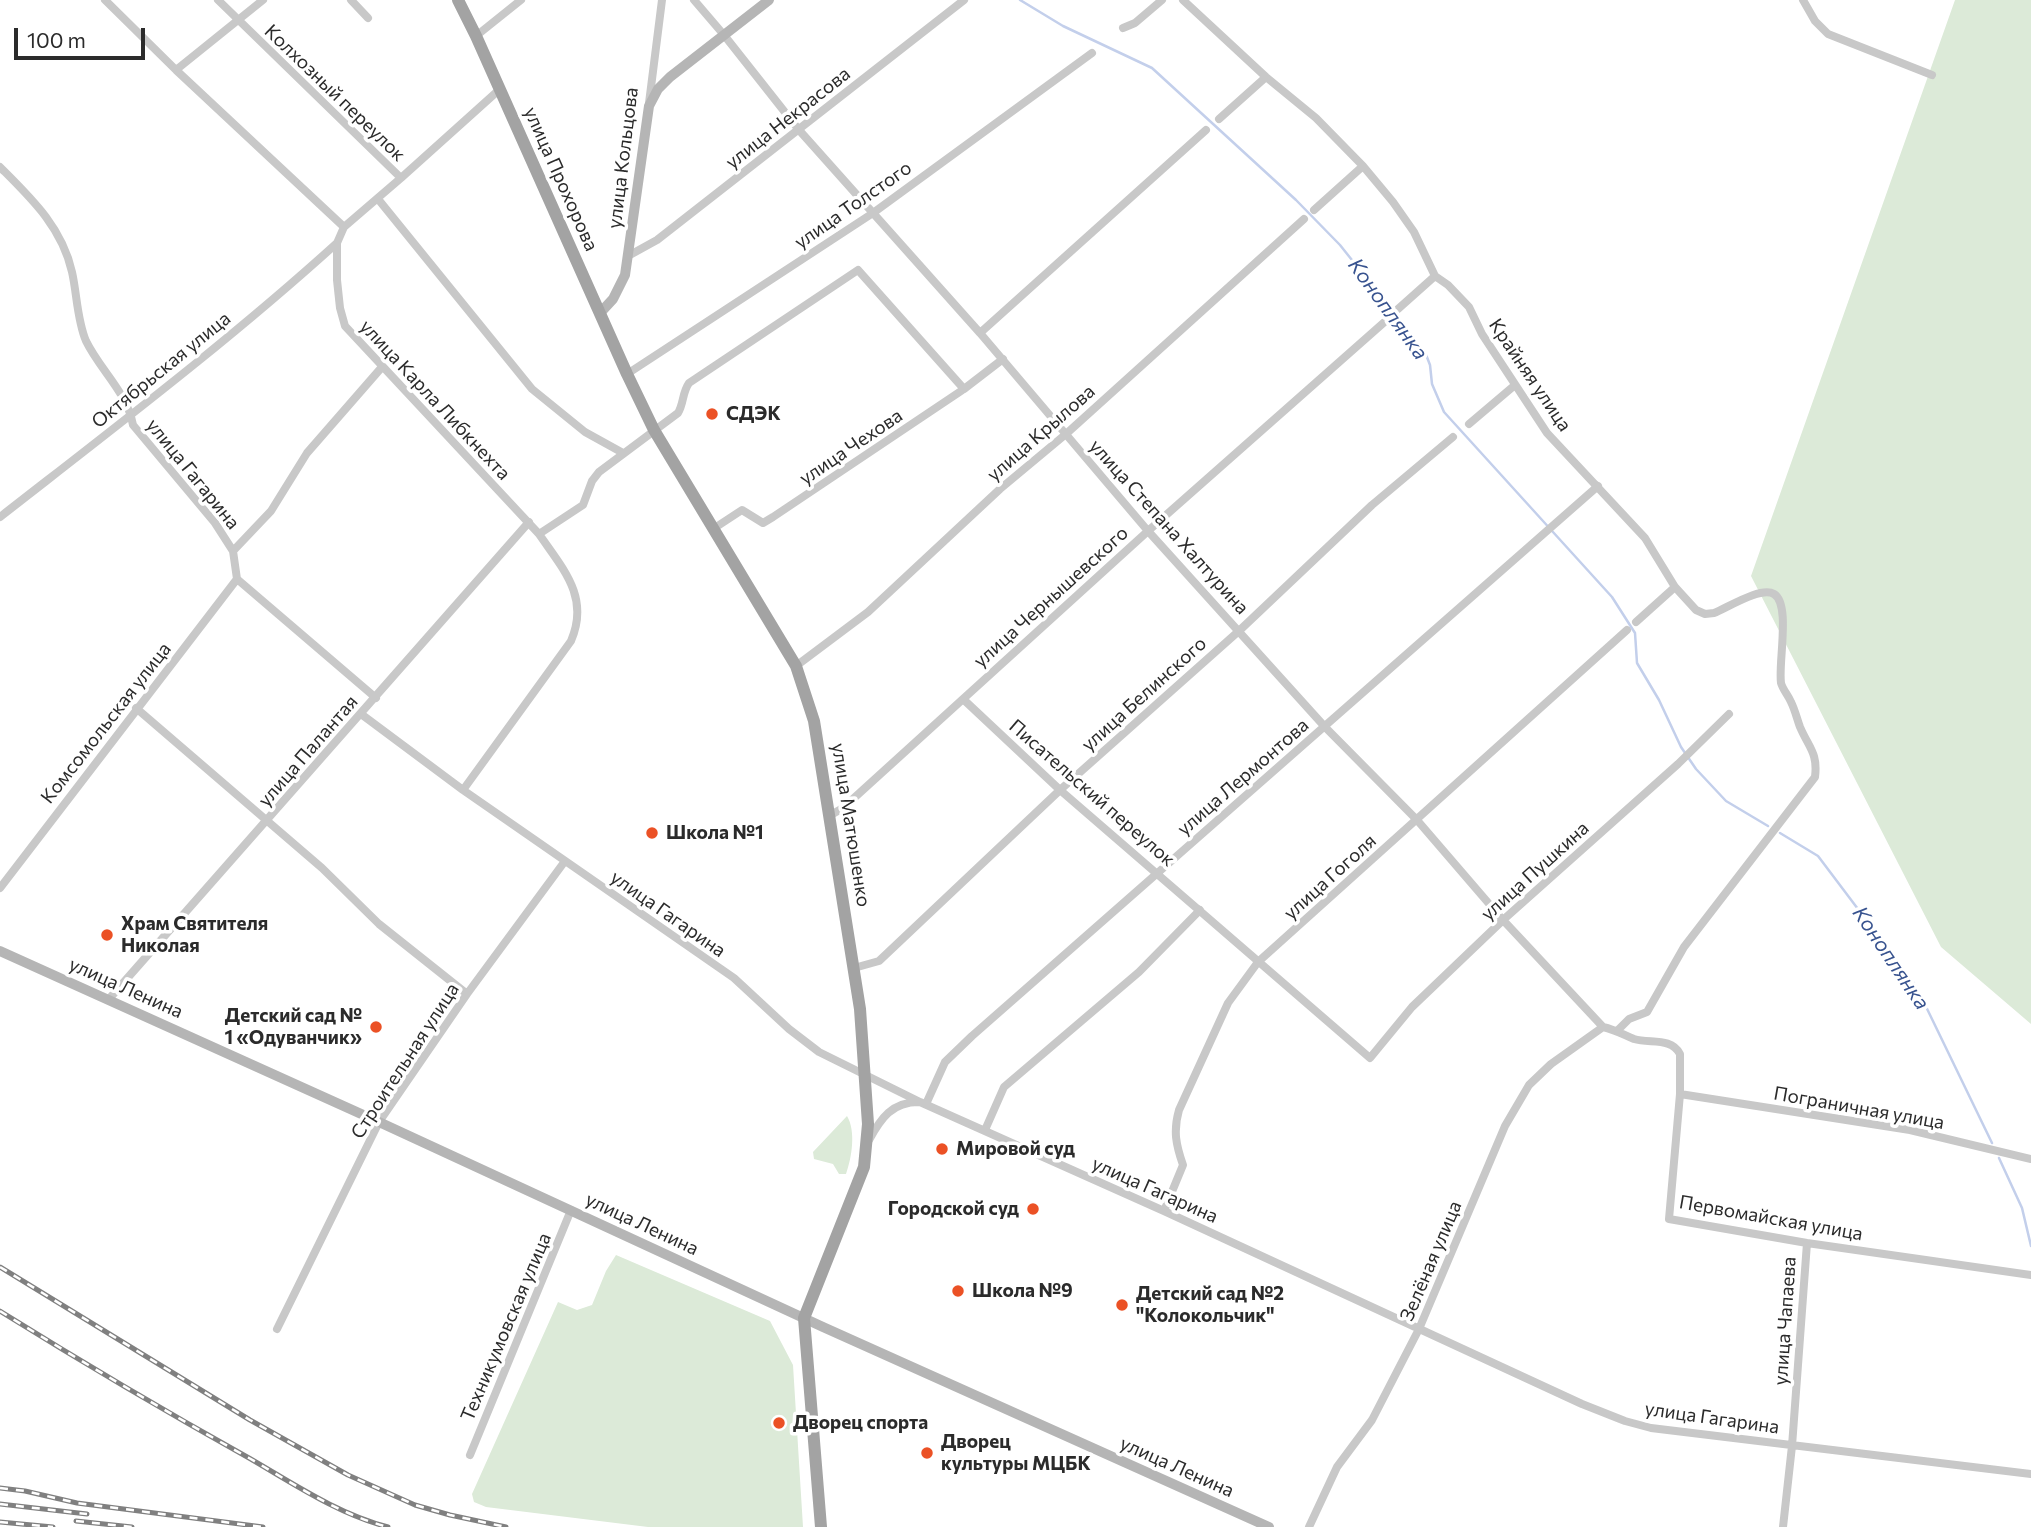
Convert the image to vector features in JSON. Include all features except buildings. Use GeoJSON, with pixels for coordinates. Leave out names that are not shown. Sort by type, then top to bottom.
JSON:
{"type":"FeatureCollection","features":[{"type":"Feature","properties":{"kind":"main road","name":"улица Прохорова"},"geometry":{"type":"LineString","coordinates":[[458,0],[627,374]]}},
{"type":"Feature","properties":{"kind":"main road"},"geometry":{"type":"LineString","coordinates":[[649,106],[658,89],[670,77],[769,0]]}},
{"type":"Feature","properties":{"kind":"main road","name":"улица Кольцова"},"geometry":{"type":"LineString","coordinates":[[601,312],[620,289],[628,256],[649,106]]}},
{"type":"Feature","properties":{"kind":"main road","name":"улица Матюшенко"},"geometry":{"type":"LineString","coordinates":[[627,374],[654,430],[796,666],[814,721],[854,968],[866,1075],[868,1143],[858,1184],[804,1318]]}},
{"type":"Feature","properties":{"kind":"main road","name":"улица Ленина"},"geometry":{"type":"LineString","coordinates":[[0,951],[1269,1527]]}},
{"type":"Feature","properties":{"kind":"main road"},"geometry":{"type":"LineString","coordinates":[[804,1318],[821,1527]]}},
{"type":"Feature","properties":{"kind":"street"},"geometry":{"type":"LineString","coordinates":[[105,0],[344,226],[500,89]]}},
{"type":"Feature","properties":{"kind":"street","name":"Колхозный переулок"},"geometry":{"type":"LineString","coordinates":[[218,0],[401,178]]}},
{"type":"Feature","properties":{"kind":"street"},"geometry":{"type":"LineString","coordinates":[[176,70],[263,0]]}},
{"type":"Feature","properties":{"kind":"street"},"geometry":{"type":"LineString","coordinates":[[351,0],[368,18]]}},
{"type":"Feature","properties":{"kind":"street"},"geometry":{"type":"LineString","coordinates":[[476,36],[521,0]]}},
{"type":"Feature","properties":{"kind":"street","name":"улица Кольцова"},"geometry":{"type":"LineString","coordinates":[[649,106],[662,0]]}},
{"type":"Feature","properties":{"kind":"street","name":"улица Степана Халтурина"},"geometry":{"type":"LineString","coordinates":[[694,0],[799,130],[980,332],[1148,531],[1325,727],[1417,820],[1503,920],[1603,1027]]}},
{"type":"Feature","properties":{"kind":"street","name":"улица Некрасова"},"geometry":{"type":"LineString","coordinates":[[628,256],[657,240],[964,0]]}},
{"type":"Feature","properties":{"kind":"street"},"geometry":{"type":"LineString","coordinates":[[1124,27],[1135,23],[1162,0]]}},
{"type":"Feature","properties":{"kind":"street","name":"Крайняя улица"},"geometry":{"type":"LineString","coordinates":[[1183,0],[1266,77],[1316,118],[1363,166],[1414,232],[1435,276],[1448,285],[1469,307],[1482,334],[1547,433],[1654,550],[1675,587],[1696,610],[1705,614],[1721,610],[1766,591],[1775,594],[1780,602],[1783,619],[1780,665],[1782,686],[1815,753],[1815,777],[1684,947],[1647,1012],[1629,1019],[1618,1030]]}},
{"type":"Feature","properties":{"kind":"street"},"geometry":{"type":"LineString","coordinates":[[1803,0],[1815,22],[1828,34],[1932,75]]}},
{"type":"Feature","properties":{"kind":"street","name":"улица Толстого"},"geometry":{"type":"LineString","coordinates":[[627,374],[873,213],[1092,53]]}},
{"type":"Feature","properties":{"kind":"street"},"geometry":{"type":"LineString","coordinates":[[1219,119],[1266,77]]}},
{"type":"Feature","properties":{"kind":"street"},"geometry":{"type":"LineString","coordinates":[[980,332],[1206,130]]}},
{"type":"Feature","properties":{"kind":"street"},"geometry":{"type":"LineString","coordinates":[[1314,210],[1363,166]]}},
{"type":"Feature","properties":{"kind":"street","name":"улица Гагарина"},"geometry":{"type":"LineString","coordinates":[[0,167],[41,209],[61,240],[71,268],[87,342],[128,405],[133,425],[215,523],[233,551],[237,579]]}},
{"type":"Feature","properties":{"kind":"street"},"geometry":{"type":"LineString","coordinates":[[377,199],[533,389],[585,432],[622,453]]}},
{"type":"Feature","properties":{"kind":"street","name":"улица Крылова"},"geometry":{"type":"LineString","coordinates":[[796,666],[869,612],[1000,489],[1066,434],[1304,219]]}},
{"type":"Feature","properties":{"kind":"street","name":"улица Карла Либкнехта"},"geometry":{"type":"LineString","coordinates":[[344,226],[337,243],[339,299],[342,317],[352,334],[539,534]]}},
{"type":"Feature","properties":{"kind":"street","name":"Октябрьская улица"},"geometry":{"type":"LineString","coordinates":[[0,517],[131,415],[297,280],[337,243]]}},
{"type":"Feature","properties":{"kind":"street"},"geometry":{"type":"LineString","coordinates":[[463,790],[575,632],[579,612],[577,595],[539,534],[583,505],[592,481],[599,472],[678,413],[682,407],[684,390],[689,383],[858,270],[964,389]]}},
{"type":"Feature","properties":{"kind":"street"},"geometry":{"type":"LineString","coordinates":[[1398,309],[1435,276]]}},
{"type":"Feature","properties":{"kind":"street","name":"улица Чернышевского"},"geometry":{"type":"LineString","coordinates":[[829,816],[844,808],[1148,531],[1389,318]]}},
{"type":"Feature","properties":{"kind":"street","name":"улица Чехова"},"geometry":{"type":"LineString","coordinates":[[713,529],[742,510],[763,523],[964,389],[1003,359]]}},
{"type":"Feature","properties":{"kind":"street"},"geometry":{"type":"LineString","coordinates":[[233,551],[271,511],[307,453],[382,367]]}},
{"type":"Feature","properties":{"kind":"street"},"geometry":{"type":"LineString","coordinates":[[1469,424],[1515,385]]}},
{"type":"Feature","properties":{"kind":"street","name":"улица Белинского"},"geometry":{"type":"LineString","coordinates":[[854,968],[879,961],[1060,790],[1240,630],[1372,505],[1453,437]]}},
{"type":"Feature","properties":{"kind":"street","name":"улица Лермонтова"},"geometry":{"type":"LineString","coordinates":[[923,1103],[945,1062],[1598,486]]}},
{"type":"Feature","properties":{"kind":"street","name":"улица Палантая"},"geometry":{"type":"LineString","coordinates":[[109,999],[529,523]]}},
{"type":"Feature","properties":{"kind":"street"},"geometry":{"type":"LineString","coordinates":[[237,579],[376,698]]}},
{"type":"Feature","properties":{"kind":"street","name":"Комсомольская улица"},"geometry":{"type":"LineString","coordinates":[[0,888],[237,579]]}},
{"type":"Feature","properties":{"kind":"street"},"geometry":{"type":"LineString","coordinates":[[1636,622],[1675,587]]}},
{"type":"Feature","properties":{"kind":"street","name":"улица Гоголя"},"geometry":{"type":"LineString","coordinates":[[1164,1210],[1183,1165],[1175,1139],[1175,1122],[1179,1110],[1227,1003],[1258,962],[1627,630]]}},
{"type":"Feature","properties":{"kind":"street","name":"Писательский переулок"},"geometry":{"type":"LineString","coordinates":[[963,699],[1060,790],[1370,1058]]}},
{"type":"Feature","properties":{"kind":"street"},"geometry":{"type":"LineString","coordinates":[[136,708],[322,868],[379,924],[467,994]]}},
{"type":"Feature","properties":{"kind":"street","name":"улица Гагарина"},"geometry":{"type":"LineString","coordinates":[[361,714],[463,790],[734,978],[789,1029],[819,1052],[923,1103],[1164,1210],[1582,1404],[1651,1428],[2031,1474]]}},
{"type":"Feature","properties":{"kind":"street","name":"улица Пушкина"},"geometry":{"type":"LineString","coordinates":[[1370,1058],[1412,1007],[1503,920],[1678,764],[1729,714]]}},
{"type":"Feature","properties":{"kind":"street","name":"Строительная улица"},"geometry":{"type":"LineString","coordinates":[[277,1329],[379,1122],[467,994],[565,861]]}},
{"type":"Feature","properties":{"kind":"street"},"geometry":{"type":"LineString","coordinates":[[985,1130],[1004,1087],[1139,972],[1200,911]]}},
{"type":"Feature","properties":{"kind":"street","name":"Первомайская улица"},"geometry":{"type":"LineString","coordinates":[[1603,1027],[1618,1030],[1636,1039],[1669,1043],[1681,1054],[1669,1219],[1807,1243],[2031,1275]]}},
{"type":"Feature","properties":{"kind":"street","name":"Зелёная улица"},"geometry":{"type":"LineString","coordinates":[[1309,1527],[1337,1467],[1372,1420],[1419,1329],[1505,1126],[1529,1085],[1551,1064],[1603,1027]]}},
{"type":"Feature","properties":{"kind":"street","name":"Пограничная улица"},"geometry":{"type":"LineString","coordinates":[[1680,1094],[1910,1130],[2031,1159]]}},
{"type":"Feature","properties":{"kind":"street"},"geometry":{"type":"LineString","coordinates":[[868,1143],[886,1114],[895,1106],[907,1102],[923,1103]]}},
{"type":"Feature","properties":{"kind":"street","name":"Техникумовская улица"},"geometry":{"type":"LineString","coordinates":[[470,1455],[571,1210]]}},
{"type":"Feature","properties":{"kind":"street","name":"улица Чапаева"},"geometry":{"type":"LineString","coordinates":[[1783,1527],[1792,1446],[1807,1243]]}},
{"type":"Feature","properties":{"kind":"green space"},"geometry":{"type":"Polygon","coordinates":[[[1955,0],[2031,0],[2031,1024],[1941,947],[1751,576],[1955,0]]]}},
{"type":"Feature","properties":{"kind":"green space"},"geometry":{"type":"Polygon","coordinates":[[[847,1116],[852,1136],[851,1152],[846,1174],[839,1174],[833,1164],[814,1159],[813,1152],[847,1116]]]}},
{"type":"Feature","properties":{"kind":"green space"},"geometry":{"type":"Polygon","coordinates":[[[616,1255],[770,1321],[793,1365],[803,1527],[648,1527],[486,1507],[474,1502],[472,1494],[558,1302],[577,1310],[592,1305],[616,1255]]]}},
{"type":"Feature","properties":{"kind":"waterway","name":"Коноплянка"},"geometry":{"type":"LineString","coordinates":[[1020,0],[1063,26],[1152,68],[1296,200],[1340,245],[1425,352],[1430,365],[1432,384],[1444,412],[1612,597],[1635,633],[1637,663],[1659,700],[1681,747],[1696,769],[1726,801],[1768,826]]}},
{"type":"Feature","properties":{"kind":"waterway","name":"Коноплянка"},"geometry":{"type":"LineString","coordinates":[[1780,833],[1818,856],[1916,986],[1992,1143]]}},
{"type":"Feature","properties":{"kind":"waterway","name":"Коноплянка"},"geometry":{"type":"LineString","coordinates":[[1999,1158],[2022,1208],[2031,1246]]}},
{"type":"Feature","properties":{"kind":"railway"},"geometry":{"type":"LineString","coordinates":[[0,1267],[250,1420],[348,1475],[415,1505],[506,1527]]}},
{"type":"Feature","properties":{"kind":"railway"},"geometry":{"type":"LineString","coordinates":[[0,1311],[317,1497],[388,1527]]}},
{"type":"Feature","properties":{"kind":"railway"},"geometry":{"type":"LineString","coordinates":[[0,1488],[77,1503],[263,1527]]}},
{"type":"Feature","properties":{"kind":"railway"},"geometry":{"type":"LineString","coordinates":[[0,1504],[87,1514]]}},
{"type":"Feature","properties":{"kind":"railway"},"geometry":{"type":"LineString","coordinates":[[76,1521],[132,1527]]}},
{"type":"Feature","properties":{"kind":"railway"},"geometry":{"type":"LineString","coordinates":[[0,1522],[53,1527]]}},
{"type":"Feature","properties":{"kind":"place","name":"СДЭК"},"geometry":{"type":"Point","coordinates":[712,414]}},
{"type":"Feature","properties":{"kind":"place","name":"Школа №1"},"geometry":{"type":"Point","coordinates":[652,833]}},
{"type":"Feature","properties":{"kind":"place","name":"Храм Святителя Николая"},"geometry":{"type":"Point","coordinates":[107,935]}},
{"type":"Feature","properties":{"kind":"place","name":"Детский сад № 1 «Одуванчик»"},"geometry":{"type":"Point","coordinates":[376,1027]}},
{"type":"Feature","properties":{"kind":"place","name":"Мировой суд"},"geometry":{"type":"Point","coordinates":[942,1149]}},
{"type":"Feature","properties":{"kind":"place","name":"Городской суд"},"geometry":{"type":"Point","coordinates":[1033,1209]}},
{"type":"Feature","properties":{"kind":"place","name":"Школа №9"},"geometry":{"type":"Point","coordinates":[958,1291]}},
{"type":"Feature","properties":{"kind":"place","name":"Детский сад №2 \"Колокольчик\""},"geometry":{"type":"Point","coordinates":[1122,1305]}},
{"type":"Feature","properties":{"kind":"place","name":"Дворец спорта"},"geometry":{"type":"Point","coordinates":[779,1423]}},
{"type":"Feature","properties":{"kind":"place","name":"Дворец культуры МЦБК"},"geometry":{"type":"Point","coordinates":[927,1453]}}]}
